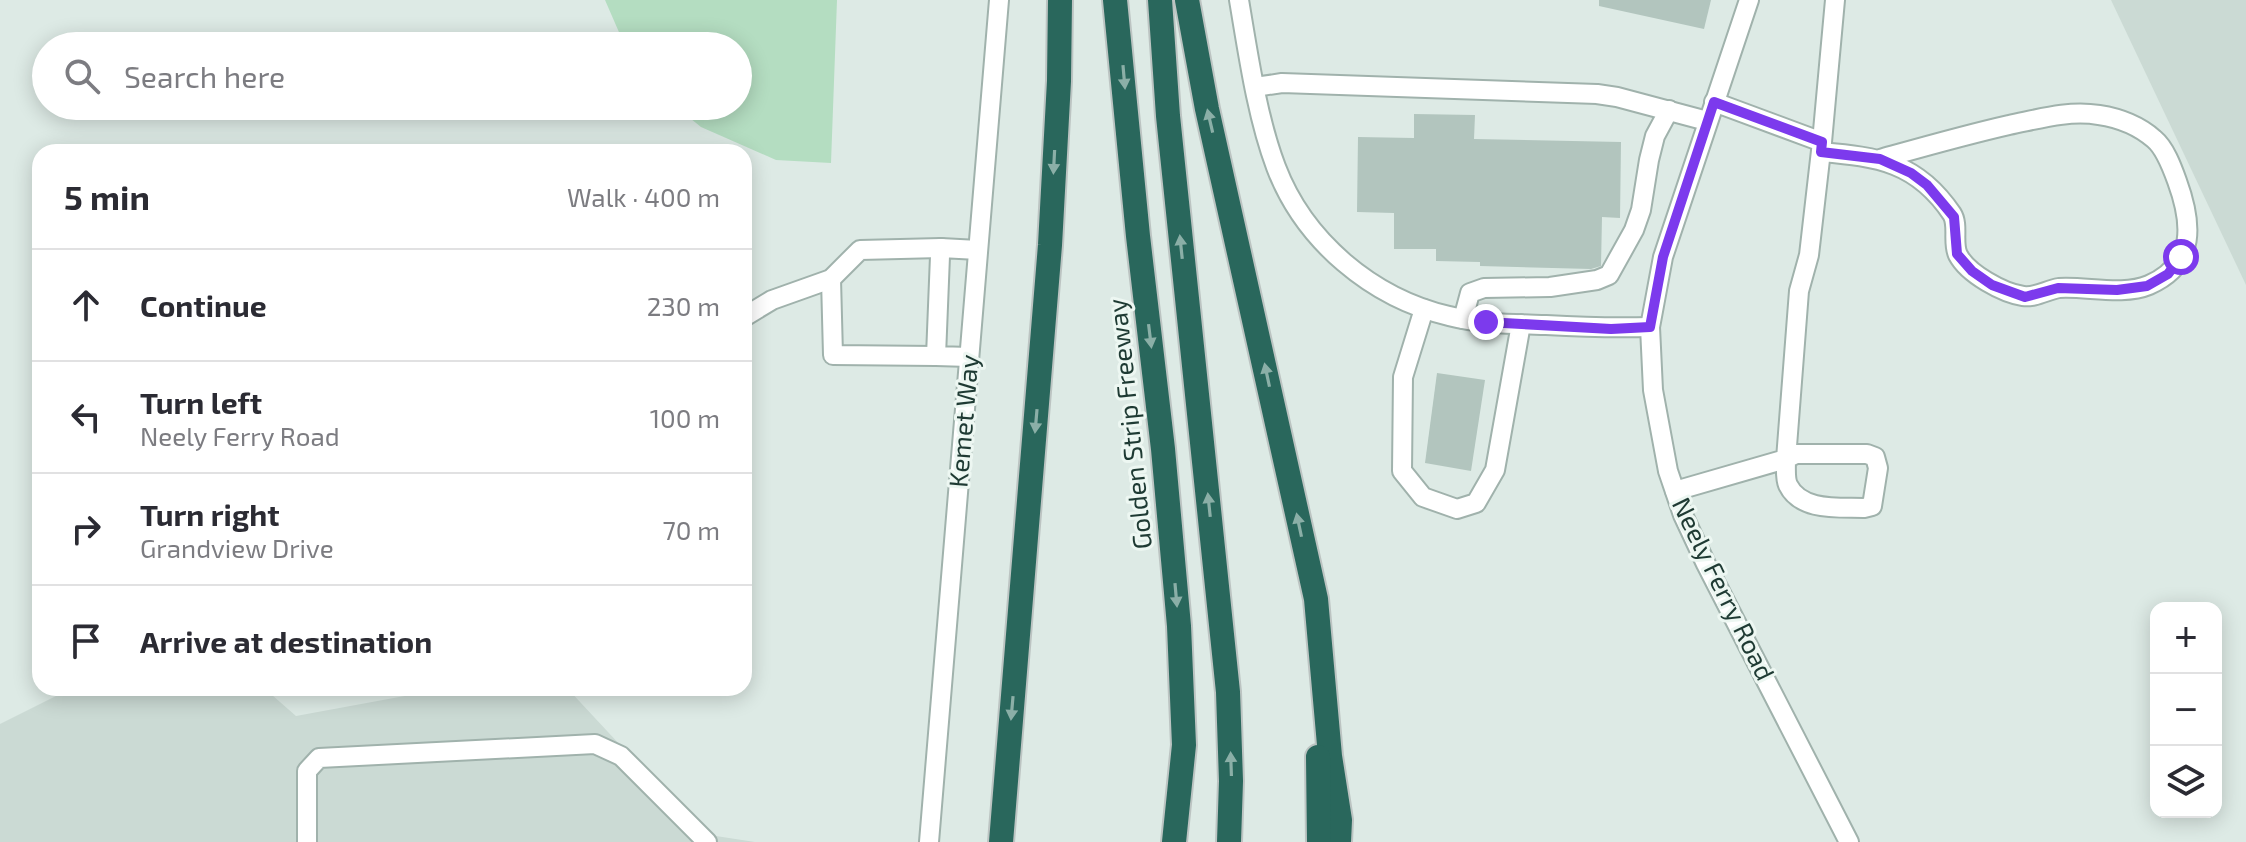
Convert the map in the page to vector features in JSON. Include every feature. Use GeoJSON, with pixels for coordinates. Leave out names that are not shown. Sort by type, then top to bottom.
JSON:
{"type":"FeatureCollection","features":[{"type":"Feature","properties":{"kind":"highway"},"geometry":{"type":"LineString","coordinates":[[1001,842],[1050,245],[1060,0]]}},
{"type":"Feature","properties":{"kind":"highway","name":"Golden Strip Freeway"},"geometry":{"type":"LineString","coordinates":[[1115,0],[1179,626],[1184,745],[1174,842]]}},
{"type":"Feature","properties":{"kind":"highway"},"geometry":{"type":"LineString","coordinates":[[1160,0],[1168,116],[1228,692],[1231,781],[1229,842]]}},
{"type":"Feature","properties":{"kind":"highway"},"geometry":{"type":"LineString","coordinates":[[1187,0],[1207,109],[1316,599],[1330,756],[1340,820],[1339,842]]}},
{"type":"Feature","properties":{"kind":"highway"},"geometry":{"type":"LineString","coordinates":[[1316,599],[1319,842]]}},
{"type":"Feature","properties":{"kind":"street","name":"Kemet Way"},"geometry":{"type":"LineString","coordinates":[[929,842],[999,0]]}},
{"type":"Feature","properties":{"kind":"street"},"geometry":{"type":"LineString","coordinates":[[1239,0],[1255,87],[1275,165],[1306,222],[1355,272],[1395,297],[1424,309],[1463,319],[1611,329],[1650,327]]}},
{"type":"Feature","properties":{"kind":"street","name":"Neely Ferry Road"},"geometry":{"type":"LineString","coordinates":[[1749,0],[1663,257],[1650,327],[1657,418],[1668,471],[1683,515],[1849,842]]}},
{"type":"Feature","properties":{"kind":"street"},"geometry":{"type":"LineString","coordinates":[[1675,491],[1786,459],[1796,454],[1867,454],[1875,457],[1878,468],[1872,506],[1816,505],[1800,499],[1787,484],[1786,459],[1799,291],[1809,255],[1835,0]]}},
{"type":"Feature","properties":{"kind":"street"},"geometry":{"type":"LineString","coordinates":[[1255,87],[1282,83],[1597,94],[1707,121]]}},
{"type":"Feature","properties":{"kind":"street"},"geometry":{"type":"LineString","coordinates":[[1714,102],[1821,147],[1897,165],[1927,185],[1954,217],[1957,254],[1972,271],[1992,285],[2025,297],[2058,288],[2117,290],[2147,286],[2168,274],[2181,257],[2187,237],[2188,217],[2182,196],[2173,170],[2156,141],[2134,124],[2099,115],[2061,114],[1965,135],[1880,159]]}},
{"type":"Feature","properties":{"kind":"street"},"geometry":{"type":"LineString","coordinates":[[1463,319],[1470,293],[1484,288],[1550,287],[1597,280],[1609,275],[1634,230],[1641,210],[1655,136],[1669,110]]}},
{"type":"Feature","properties":{"kind":"street"},"geometry":{"type":"LineString","coordinates":[[936,356],[941,248]]}},
{"type":"Feature","properties":{"kind":"street"},"geometry":{"type":"LineString","coordinates":[[752,312],[772,300],[831,279],[860,250],[978,250]]}},
{"type":"Feature","properties":{"kind":"street"},"geometry":{"type":"LineString","coordinates":[[831,279],[833,355],[969,357]]}},
{"type":"Feature","properties":{"kind":"street"},"geometry":{"type":"LineString","coordinates":[[1424,309],[1403,377],[1402,471],[1423,497],[1457,509],[1476,503],[1495,470],[1521,324]]}},
{"type":"Feature","properties":{"kind":"street"},"geometry":{"type":"LineString","coordinates":[[307,842],[307,771],[319,758],[595,744],[621,756],[707,842]]}},
{"type":"Feature","properties":{"kind":"shaded area"},"geometry":{"type":"Polygon","coordinates":[[[2111,0],[2246,0],[2246,285],[2111,0]]]}},
{"type":"Feature","properties":{"kind":"shaded area"},"geometry":{"type":"Polygon","coordinates":[[[56,696],[273,696],[296,716],[405,696],[574,696],[703,834],[755,842],[0,842],[0,724],[56,696]]]}},
{"type":"Feature","properties":{"kind":"green space"},"geometry":{"type":"Polygon","coordinates":[[[605,0],[837,0],[831,163],[776,160],[752,149],[752,144],[740,144],[692,120],[752,120],[752,32],[619,32],[605,0]]]}},
{"type":"Feature","properties":{"kind":"building"},"geometry":{"type":"Polygon","coordinates":[[[1599,0],[1711,0],[1704,29],[1599,6],[1599,0]]]}},
{"type":"Feature","properties":{"kind":"building"},"geometry":{"type":"Polygon","coordinates":[[[1414,114],[1475,115],[1474,139],[1621,142],[1620,218],[1602,217],[1601,266],[1591,269],[1480,266],[1480,262],[1436,261],[1436,249],[1394,249],[1394,213],[1357,212],[1358,137],[1414,138],[1414,114]]]}},
{"type":"Feature","properties":{"kind":"building"},"geometry":{"type":"Polygon","coordinates":[[[1437,373],[1485,380],[1471,471],[1425,463],[1437,373]]]}},
{"type":"Feature","properties":{"kind":"route"},"geometry":{"type":"LineString","coordinates":[[1486,322],[1611,329],[1650,327],[1663,257],[1714,102],[1822,142],[1821,152],[1880,159],[1911,173],[1927,185],[1954,217],[1957,254],[1972,271],[1992,285],[2025,297],[2058,288],[2117,290],[2147,286],[2168,274],[2181,257]]}}]}
